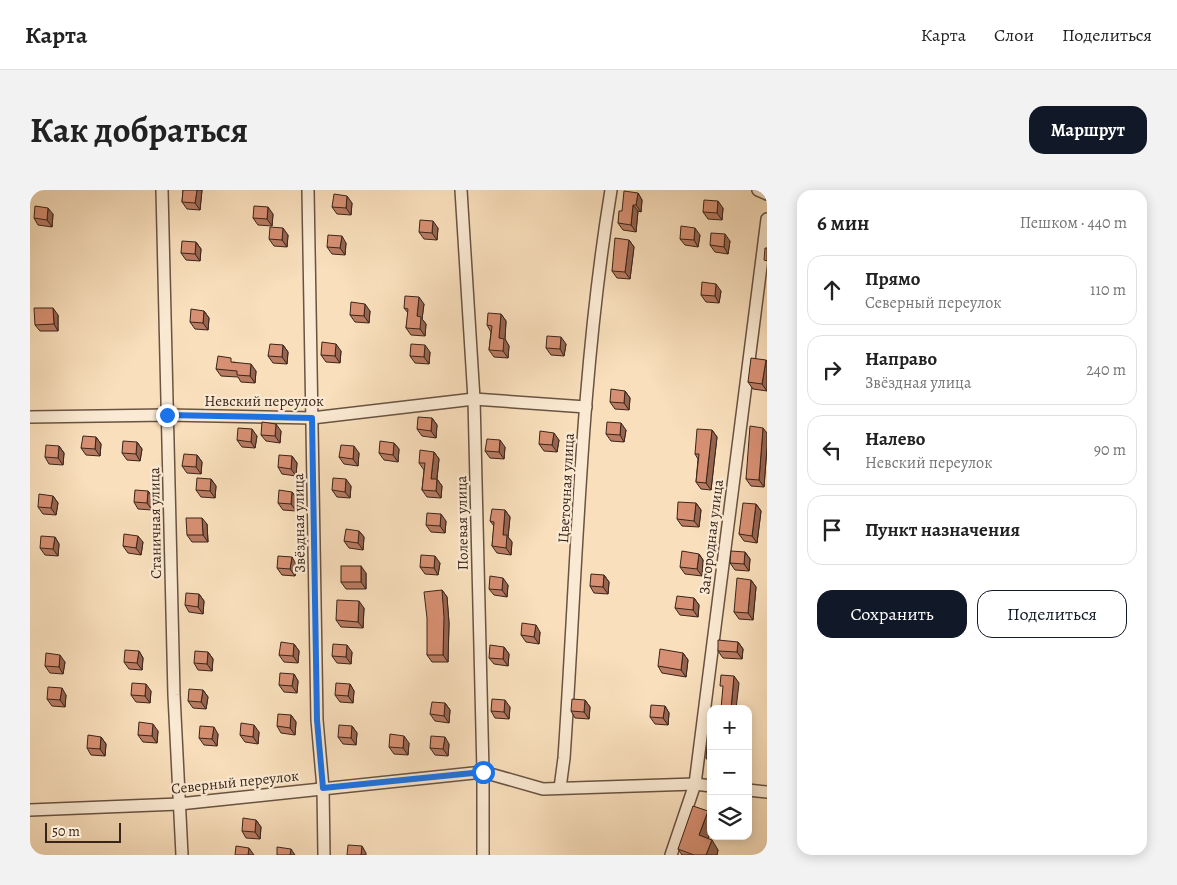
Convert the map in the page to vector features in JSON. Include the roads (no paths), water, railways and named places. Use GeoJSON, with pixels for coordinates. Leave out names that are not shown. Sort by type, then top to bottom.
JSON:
{"type":"FeatureCollection","features":[{"type":"Feature","properties":{"kind":"street","name":"Станичная улица"},"geometry":{"type":"LineString","coordinates":[[162,190],[174,695],[182,855]]}},
{"type":"Feature","properties":{"kind":"street","name":"Звёздная улица"},"geometry":{"type":"LineString","coordinates":[[308,190],[317,720],[323,788],[324,855]]}},
{"type":"Feature","properties":{"kind":"street","name":"Полевая улица"},"geometry":{"type":"LineString","coordinates":[[461,190],[474,399],[483,772],[483,855]]}},
{"type":"Feature","properties":{"kind":"street","name":"Цветочная улица"},"geometry":{"type":"LineString","coordinates":[[560,788],[564,758],[586,407],[601,252],[611,190]]}},
{"type":"Feature","properties":{"kind":"street"},"geometry":{"type":"LineString","coordinates":[[758,190],[767,194]]}},
{"type":"Feature","properties":{"kind":"street","name":"Загородная улица"},"geometry":{"type":"LineString","coordinates":[[671,855],[695,784],[767,219]]}},
{"type":"Feature","properties":{"kind":"street","name":"Невский переулок"},"geometry":{"type":"LineString","coordinates":[[30,417],[167,415],[312,418],[474,399],[586,407]]}},
{"type":"Feature","properties":{"kind":"street","name":"Северный переулок"},"geometry":{"type":"LineString","coordinates":[[30,810],[179,804],[483,772],[543,789],[695,784],[707,786]]}},
{"type":"Feature","properties":{"kind":"street"},"geometry":{"type":"LineString","coordinates":[[752,790],[767,792]]}}]}
